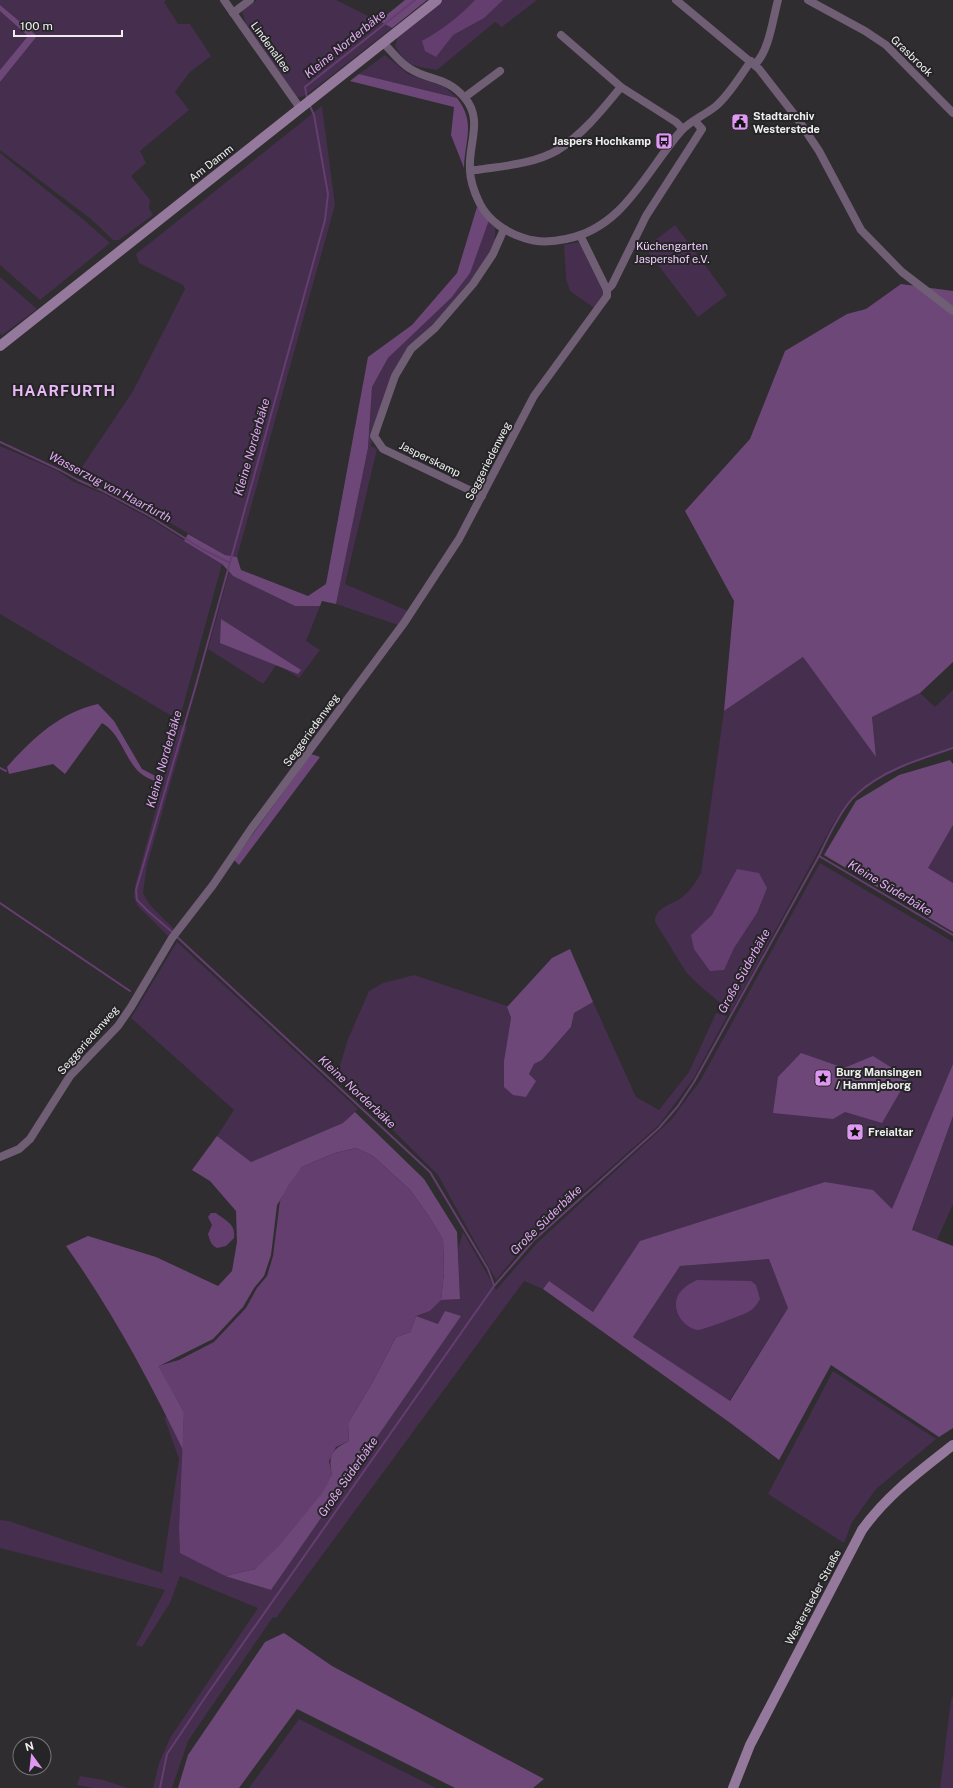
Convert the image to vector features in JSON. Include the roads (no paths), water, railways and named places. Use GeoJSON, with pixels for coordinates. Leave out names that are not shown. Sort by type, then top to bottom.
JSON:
{"type":"FeatureCollection","features":[{"type":"Feature","properties":{"kind":"main road","name":"Am Damm"},"geometry":{"type":"LineString","coordinates":[[0,346],[437,0]]}},
{"type":"Feature","properties":{"kind":"main road","name":"Westersteder Straße"},"geometry":{"type":"LineString","coordinates":[[734,1788],[750,1745],[862,1530],[884,1503],[905,1483],[953,1445]]}},
{"type":"Feature","properties":{"kind":"street","name":"Lindenallee"},"geometry":{"type":"LineString","coordinates":[[224,0],[302,107]]}},
{"type":"Feature","properties":{"kind":"street"},"geometry":{"type":"LineString","coordinates":[[233,13],[250,0]]}},
{"type":"Feature","properties":{"kind":"street"},"geometry":{"type":"LineString","coordinates":[[676,0],[753,63],[797,118],[818,151],[861,230],[902,272],[953,311]]}},
{"type":"Feature","properties":{"kind":"street"},"geometry":{"type":"LineString","coordinates":[[383,43],[409,68],[446,82],[465,97],[472,109],[475,122],[470,170],[474,187],[481,205],[500,227],[515,236],[532,241],[552,242],[580,235],[603,223],[619,212],[633,196],[683,129],[715,106],[726,96],[753,63],[760,60],[765,50],[778,0]]}},
{"type":"Feature","properties":{"kind":"street","name":"Grasbrook"},"geometry":{"type":"LineString","coordinates":[[808,0],[865,31],[886,45],[953,113]]}},
{"type":"Feature","properties":{"kind":"street"},"geometry":{"type":"LineString","coordinates":[[561,35],[621,87],[676,122],[683,129]]}},
{"type":"Feature","properties":{"kind":"street"},"geometry":{"type":"LineString","coordinates":[[465,97],[500,72]]}},
{"type":"Feature","properties":{"kind":"street"},"geometry":{"type":"LineString","coordinates":[[470,170],[529,161],[557,151],[589,124],[621,87]]}},
{"type":"Feature","properties":{"kind":"street","name":"Seggeriedenweg"},"geometry":{"type":"LineString","coordinates":[[0,1157],[19,1149],[30,1138],[70,1076],[118,1026],[131,1007],[174,934],[213,885],[251,829],[404,623],[459,539],[534,396],[591,320],[607,296],[607,290],[612,285],[646,216],[702,129],[695,121]]}},
{"type":"Feature","properties":{"kind":"street","name":"Jasperskamp"},"geometry":{"type":"LineString","coordinates":[[482,496],[383,449],[374,436],[395,376],[411,349],[435,328],[473,284],[493,254],[504,229]]}},
{"type":"Feature","properties":{"kind":"street"},"geometry":{"type":"LineString","coordinates":[[580,235],[607,290]]}},
{"type":"Feature","properties":{"kind":"waterway","name":"Kleine Norderbäke"},"geometry":{"type":"LineString","coordinates":[[307,98],[305,87],[415,0]]}},
{"type":"Feature","properties":{"kind":"waterway","name":"Kleine Norderbäke"},"geometry":{"type":"LineString","coordinates":[[171,931],[137,900],[136,890],[196,685],[325,220],[328,194],[314,115],[309,104]]}},
{"type":"Feature","properties":{"kind":"waterway","name":"Wasserzug von Haarfurth"},"geometry":{"type":"LineString","coordinates":[[0,442],[103,491],[148,515],[202,549],[230,563]]}},
{"type":"Feature","properties":{"kind":"waterway","name":"Große Süderbäke"},"geometry":{"type":"LineString","coordinates":[[160,1788],[167,1754],[206,1696],[494,1286],[534,1240],[659,1128],[678,1106],[694,1082],[846,806],[857,794],[878,778],[902,766],[953,748]]}},
{"type":"Feature","properties":{"kind":"waterway"},"geometry":{"type":"LineString","coordinates":[[0,768],[6,771]]}},
{"type":"Feature","properties":{"kind":"waterway","name":"Kleine Süderbäke"},"geometry":{"type":"LineString","coordinates":[[819,856],[953,935]]}},
{"type":"Feature","properties":{"kind":"waterway"},"geometry":{"type":"LineString","coordinates":[[0,903],[130,991]]}},
{"type":"Feature","properties":{"kind":"waterway","name":"Kleine Norderbäke"},"geometry":{"type":"LineString","coordinates":[[176,936],[430,1172],[488,1269],[494,1285]]}},
{"type":"Feature","properties":{"kind":"place","name":"Stadtarchiv Westerstede"},"geometry":{"type":"Point","coordinates":[740,122]}},
{"type":"Feature","properties":{"kind":"place","name":"Jaspers Hochkamp"},"geometry":{"type":"Point","coordinates":[664,141]}},
{"type":"Feature","properties":{"kind":"place","name":"Burg Mansingen / Hammjeborg"},"geometry":{"type":"Point","coordinates":[823,1078]}},
{"type":"Feature","properties":{"kind":"place","name":"Freialtar"},"geometry":{"type":"Point","coordinates":[855,1132]}},
{"type":"Feature","properties":{"kind":"district","name":"HAARFURTH"},"geometry":{"type":"Point","coordinates":[64,390]}},
{"type":"Feature","properties":{"kind":"park label","name":"Küchengarten Jaspershof e.V."},"geometry":{"type":"Point","coordinates":[672,252]}}]}
